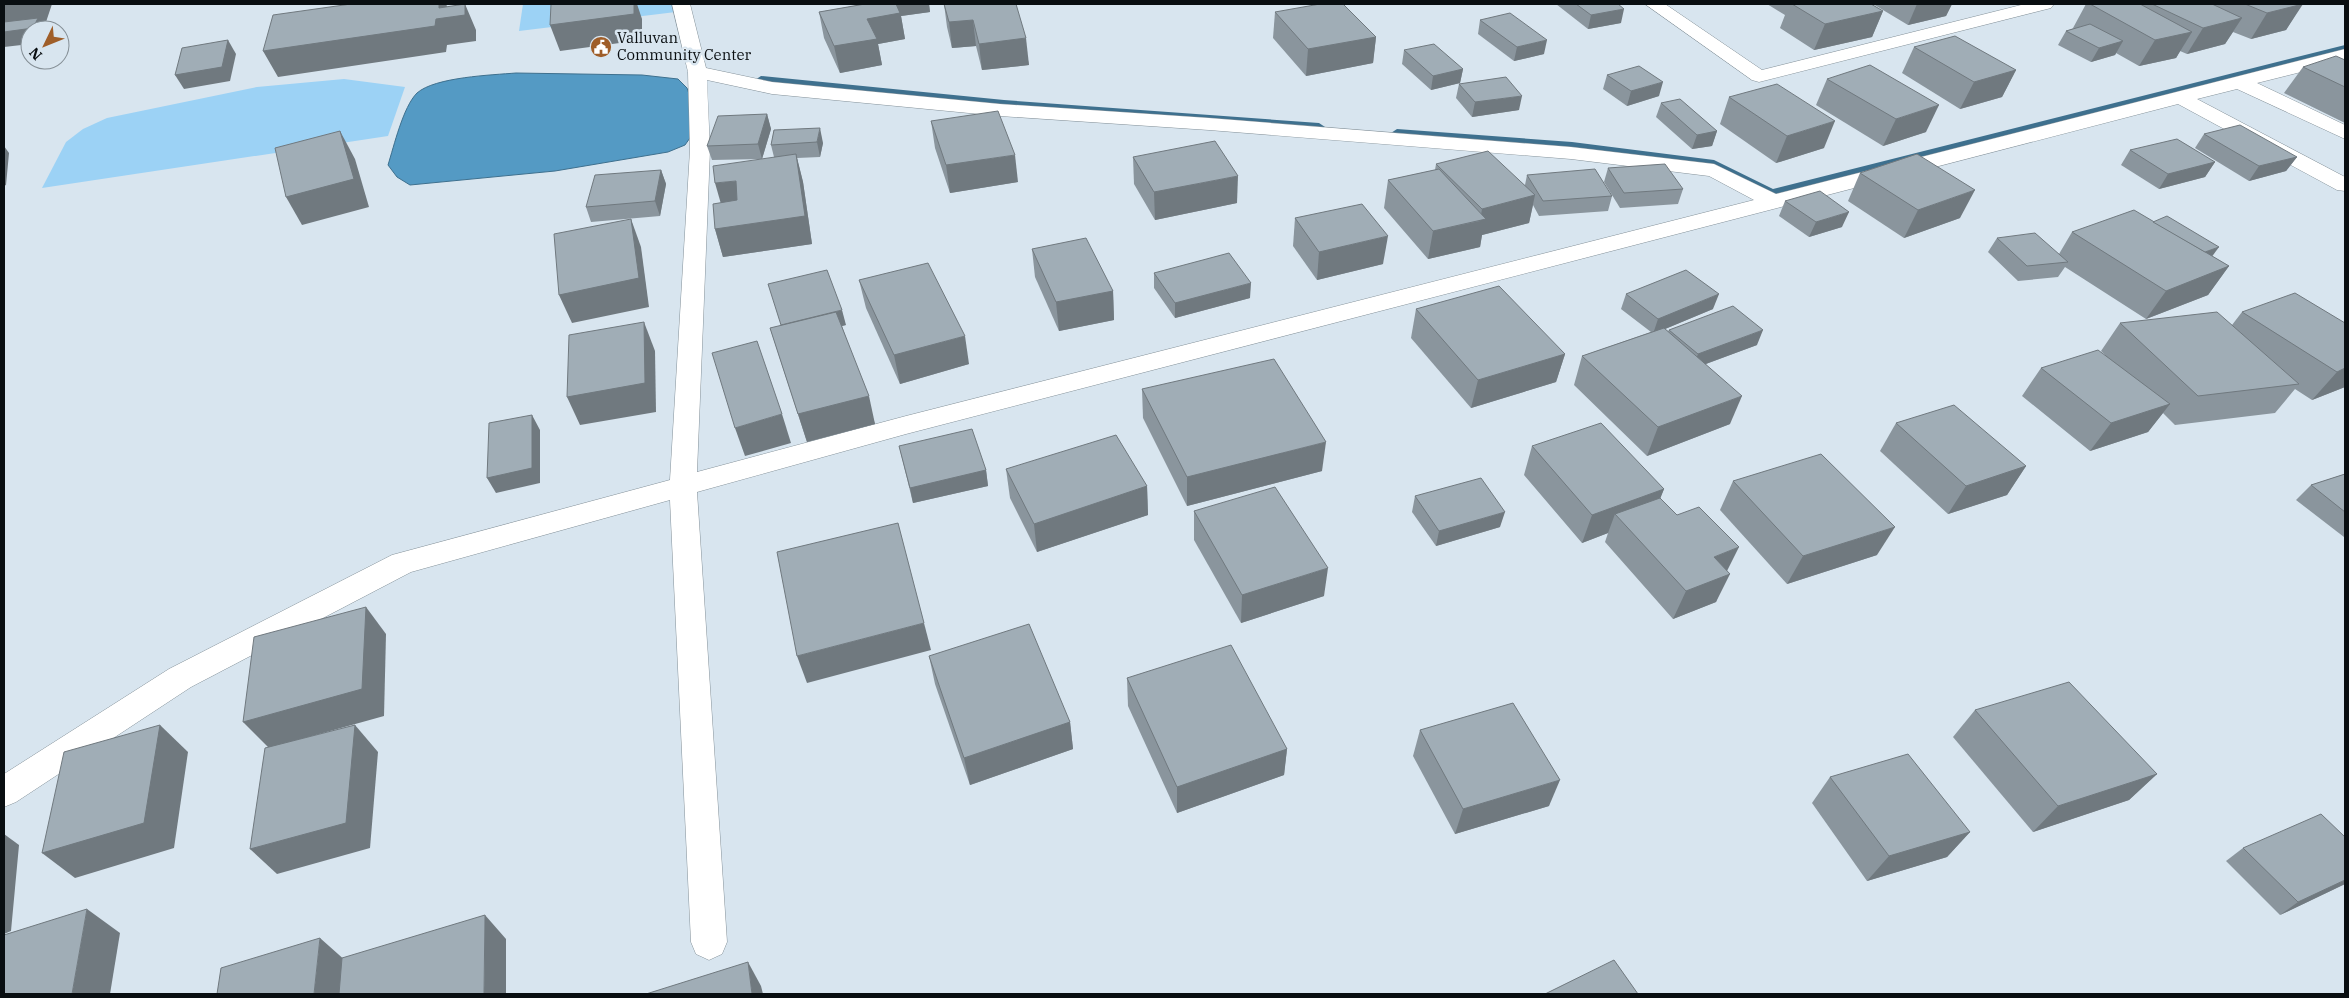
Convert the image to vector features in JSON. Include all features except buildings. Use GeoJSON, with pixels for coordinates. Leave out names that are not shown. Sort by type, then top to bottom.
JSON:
{"type":"FeatureCollection","features":[{"type":"Feature","properties":{"kind":"street"},"geometry":{"type":"LineString","coordinates":[[681,4],[697,72],[700,150],[683,486],[709,942]]}},
{"type":"Feature","properties":{"kind":"street"},"geometry":{"type":"LineString","coordinates":[[1654,4],[1759,76],[2045,4]]}},
{"type":"Feature","properties":{"kind":"street"},"geometry":{"type":"LineString","coordinates":[[4,792],[180,678],[402,563],[916,423],[1772,201],[2345,55]]}},
{"type":"Feature","properties":{"kind":"street"},"geometry":{"type":"LineString","coordinates":[[697,72],[772,88],[1000,110],[1199,123],[1580,154],[1714,170],[1772,201]]}},
{"type":"Feature","properties":{"kind":"street"},"geometry":{"type":"LineString","coordinates":[[2239,82],[2345,133]]}},
{"type":"Feature","properties":{"kind":"street"},"geometry":{"type":"LineString","coordinates":[[2179,97],[2345,185]]}},
{"type":"Feature","properties":{"kind":"shaded area"},"geometry":{"type":"Polygon","coordinates":[[[523,4],[681,4],[684,11],[519,31],[523,4]]]}},
{"type":"Feature","properties":{"kind":"shaded area"},"geometry":{"type":"Polygon","coordinates":[[[516,73],[642,75],[678,79],[687,88],[694,108],[692,135],[685,145],[668,152],[555,171],[410,185],[397,177],[388,165],[407,107],[417,93],[437,83],[450,80],[516,73]]]}},
{"type":"Feature","properties":{"kind":"shaded area"},"geometry":{"type":"Polygon","coordinates":[[[344,79],[405,87],[388,136],[42,188],[66,142],[83,129],[107,118],[257,87],[344,79]]]}},
{"type":"Feature","properties":{"kind":"waterway"},"geometry":{"type":"LineString","coordinates":[[1397,133],[1572,146],[1714,164],[1771,194],[2345,49]]}},
{"type":"Feature","properties":{"kind":"waterway"},"geometry":{"type":"LineString","coordinates":[[761,80],[1004,104],[1319,127]]}},
{"type":"Feature","properties":{"kind":"place","name":"Valluvan Community Center"},"geometry":{"type":"Point","coordinates":[601,47]}}]}
